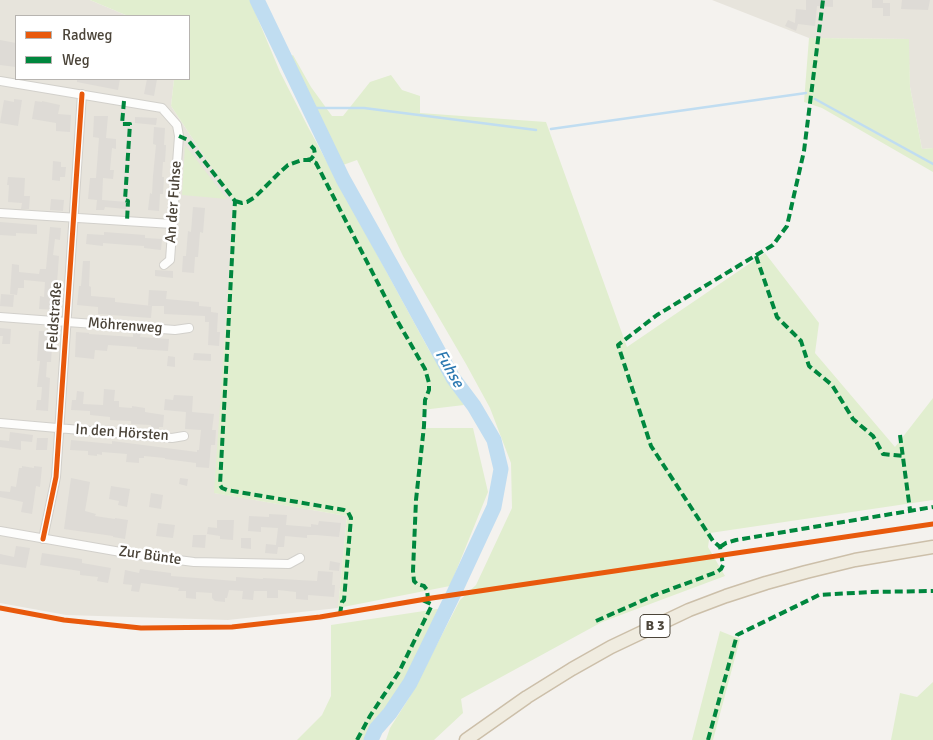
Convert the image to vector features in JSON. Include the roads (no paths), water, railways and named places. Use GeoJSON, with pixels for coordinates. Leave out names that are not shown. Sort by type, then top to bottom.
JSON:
{"type":"FeatureCollection","features":[{"type":"Feature","properties":{"kind":"highway","name":"B 3"},"geometry":{"type":"LineString","coordinates":[[466,740],[549,682],[611,647],[689,610],[766,583],[806,572],[855,560],[933,547]]}},
{"type":"Feature","properties":{"kind":"street"},"geometry":{"type":"LineString","coordinates":[[0,81],[82,94]]}},
{"type":"Feature","properties":{"kind":"street","name":"An der Fuhse"},"geometry":{"type":"LineString","coordinates":[[82,94],[162,108],[177,126],[179,136],[170,260],[164,265]]}},
{"type":"Feature","properties":{"kind":"street","name":"Feldstraße"},"geometry":{"type":"LineString","coordinates":[[42,539],[56,477],[82,94]]}},
{"type":"Feature","properties":{"kind":"street"},"geometry":{"type":"LineString","coordinates":[[0,214],[172,224]]}},
{"type":"Feature","properties":{"kind":"street","name":"Möhrenweg"},"geometry":{"type":"LineString","coordinates":[[0,317],[175,330],[189,328]]}},
{"type":"Feature","properties":{"kind":"street","name":"In den Hörsten"},"geometry":{"type":"LineString","coordinates":[[0,423],[172,438],[184,436]]}},
{"type":"Feature","properties":{"kind":"street","name":"Zur Bünte"},"geometry":{"type":"LineString","coordinates":[[0,532],[138,555],[194,562],[289,564],[300,558]]}},
{"type":"Feature","properties":{"kind":"waterway","name":"Fuhse"},"geometry":{"type":"LineString","coordinates":[[257,0],[343,179],[453,378],[474,406],[494,440],[501,469],[494,507],[454,593],[410,683],[390,713],[376,729],[371,740]]}},
{"type":"Feature","properties":{"kind":"waterway"},"geometry":{"type":"LineString","coordinates":[[551,129],[806,93]]}},
{"type":"Feature","properties":{"kind":"waterway"},"geometry":{"type":"LineString","coordinates":[[815,99],[933,164]]}},
{"type":"Feature","properties":{"kind":"waterway"},"geometry":{"type":"LineString","coordinates":[[309,108],[364,108],[536,130]]}}]}
